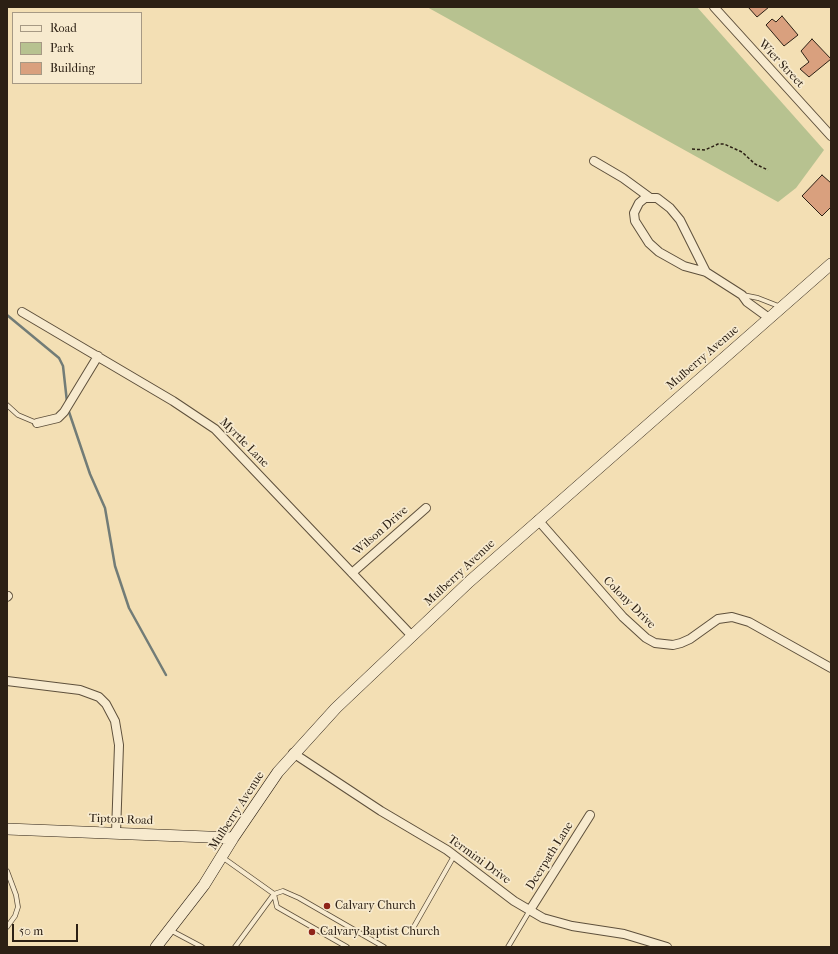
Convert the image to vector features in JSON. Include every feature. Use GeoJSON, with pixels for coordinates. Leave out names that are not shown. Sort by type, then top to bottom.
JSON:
{"type":"FeatureCollection","features":[{"type":"Feature","properties":{"kind":"main road","name":"Mulberry Avenue"},"geometry":{"type":"LineString","coordinates":[[156,947],[196,897],[233,838],[278,772],[336,708],[538,520],[831,264]]}},
{"type":"Feature","properties":{"kind":"main road","name":"Tipton Road"},"geometry":{"type":"LineString","coordinates":[[7,829],[233,838]]}},
{"type":"Feature","properties":{"kind":"street","name":"Wier Street"},"geometry":{"type":"LineString","coordinates":[[714,7],[831,136]]}},
{"type":"Feature","properties":{"kind":"street"},"geometry":{"type":"LineString","coordinates":[[594,161],[649,197],[657,198],[664,202],[675,213],[706,272]]}},
{"type":"Feature","properties":{"kind":"street"},"geometry":{"type":"LineString","coordinates":[[649,197],[639,203],[634,213],[639,229],[649,243],[671,260],[706,272],[742,295],[748,302],[769,318]]}},
{"type":"Feature","properties":{"kind":"street","name":"Myrtle Lane"},"geometry":{"type":"LineString","coordinates":[[22,312],[173,401],[215,430],[412,636]]}},
{"type":"Feature","properties":{"kind":"street"},"geometry":{"type":"LineString","coordinates":[[37,423],[50,421],[61,415],[98,356]]}},
{"type":"Feature","properties":{"kind":"street","name":"Wilson Drive"},"geometry":{"type":"LineString","coordinates":[[352,573],[426,508]]}},
{"type":"Feature","properties":{"kind":"street","name":"Colony Drive"},"geometry":{"type":"LineString","coordinates":[[538,520],[623,617],[642,635],[655,643],[673,645],[680,643],[690,639],[718,619],[732,617],[749,622],[831,668]]}},
{"type":"Feature","properties":{"kind":"street"},"geometry":{"type":"LineString","coordinates":[[7,682],[80,690],[99,697],[106,704],[116,721],[119,745],[116,833]]}},
{"type":"Feature","properties":{"kind":"street","name":"Termini Drive"},"geometry":{"type":"LineString","coordinates":[[294,753],[381,811],[454,856],[514,901],[543,918],[555,922],[624,934],[667,947]]}},
{"type":"Feature","properties":{"kind":"street","name":"Deerpath Lane"},"geometry":{"type":"LineString","coordinates":[[530,910],[590,815]]}},
{"type":"Feature","properties":{"kind":"lane"},"geometry":{"type":"LineString","coordinates":[[742,295],[758,298],[781,307]]}},
{"type":"Feature","properties":{"kind":"lane"},"geometry":{"type":"LineString","coordinates":[[7,405],[18,414],[37,423]]}},
{"type":"Feature","properties":{"kind":"lane"},"geometry":{"type":"LineString","coordinates":[[412,930],[454,856]]}},
{"type":"Feature","properties":{"kind":"lane"},"geometry":{"type":"LineString","coordinates":[[222,857],[274,894],[277,907],[347,947]]}},
{"type":"Feature","properties":{"kind":"lane"},"geometry":{"type":"LineString","coordinates":[[7,871],[16,895],[18,907],[15,916],[7,927]]}},
{"type":"Feature","properties":{"kind":"lane"},"geometry":{"type":"LineString","coordinates":[[235,947],[274,894],[283,891],[299,898],[384,947]]}},
{"type":"Feature","properties":{"kind":"lane"},"geometry":{"type":"LineString","coordinates":[[508,947],[530,910]]}},
{"type":"Feature","properties":{"kind":"lane"},"geometry":{"type":"LineString","coordinates":[[170,930],[202,947]]}},
{"type":"Feature","properties":{"kind":"path"},"geometry":{"type":"LineString","coordinates":[[692,148],[705,150],[718,144],[724,144],[742,152],[755,164],[768,170]]}},
{"type":"Feature","properties":{"kind":"green space"},"geometry":{"type":"Polygon","coordinates":[[[427,7],[697,7],[824,150],[796,188],[778,202],[427,7]]]}},
{"type":"Feature","properties":{"kind":"building"},"geometry":{"type":"Polygon","coordinates":[[[748,7],[769,7],[757,17],[748,7]]]}},
{"type":"Feature","properties":{"kind":"building"},"geometry":{"type":"Polygon","coordinates":[[[782,16],[798,35],[784,46],[766,25],[772,19],[776,22],[782,16]]]}},
{"type":"Feature","properties":{"kind":"building"},"geometry":{"type":"Polygon","coordinates":[[[812,39],[831,59],[809,77],[800,69],[809,62],[801,51],[812,39]]]}},
{"type":"Feature","properties":{"kind":"building"},"geometry":{"type":"Polygon","coordinates":[[[822,175],[831,183],[831,207],[822,216],[802,196],[822,175]]]}},
{"type":"Feature","properties":{"kind":"waterway"},"geometry":{"type":"LineString","coordinates":[[7,315],[59,358],[63,366],[67,402]]}},
{"type":"Feature","properties":{"kind":"waterway"},"geometry":{"type":"LineString","coordinates":[[68,409],[90,474],[105,508],[115,566],[129,608],[166,675]]}},
{"type":"Feature","properties":{"kind":"place","name":"Calvary Church"},"geometry":{"type":"Point","coordinates":[327,906]}},
{"type":"Feature","properties":{"kind":"place","name":"Calvary Baptist Church"},"geometry":{"type":"Point","coordinates":[312,932]}}]}
